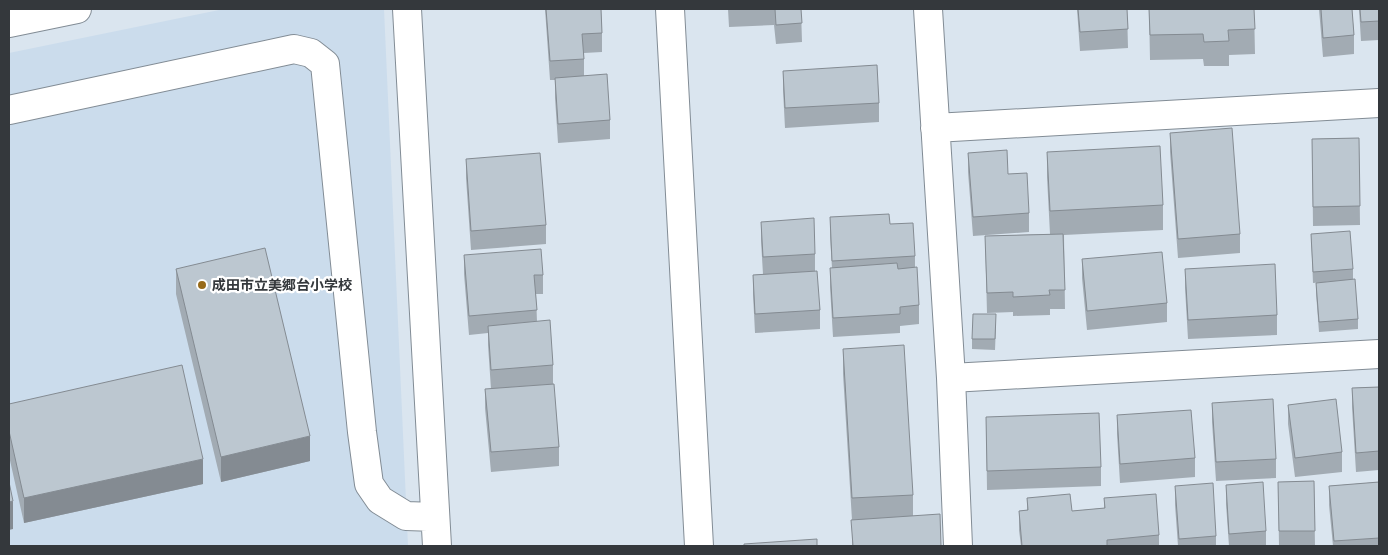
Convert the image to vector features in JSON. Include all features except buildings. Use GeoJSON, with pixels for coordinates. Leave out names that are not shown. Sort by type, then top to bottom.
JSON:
{"type":"FeatureCollection","features":[{"type":"Feature","properties":{"kind":"street"},"geometry":{"type":"LineString","coordinates":[[9,23],[77,9]]}},
{"type":"Feature","properties":{"kind":"street"},"geometry":{"type":"LineString","coordinates":[[408,9],[437,546]]}},
{"type":"Feature","properties":{"kind":"street"},"geometry":{"type":"LineString","coordinates":[[670,9],[699,546]]}},
{"type":"Feature","properties":{"kind":"street"},"geometry":{"type":"LineString","coordinates":[[928,9],[951,378],[958,546]]}},
{"type":"Feature","properties":{"kind":"street"},"geometry":{"type":"LineString","coordinates":[[9,110],[294,49],[311,53],[325,64],[362,432],[369,484],[380,500],[406,516],[436,517]]}},
{"type":"Feature","properties":{"kind":"street"},"geometry":{"type":"LineString","coordinates":[[935,128],[1379,103]]}},
{"type":"Feature","properties":{"kind":"street"},"geometry":{"type":"LineString","coordinates":[[951,378],[1379,354]]}},
{"type":"Feature","properties":{"kind":"shaded area","name":"成田市立美郷台小学校"},"geometry":{"type":"Polygon","coordinates":[[[224,9],[384,9],[408,546],[9,546],[9,53],[224,9]]]}},
{"type":"Feature","properties":{"kind":"place","name":"成田市立美郷台小学校"},"geometry":{"type":"Point","coordinates":[202,285]}}]}
